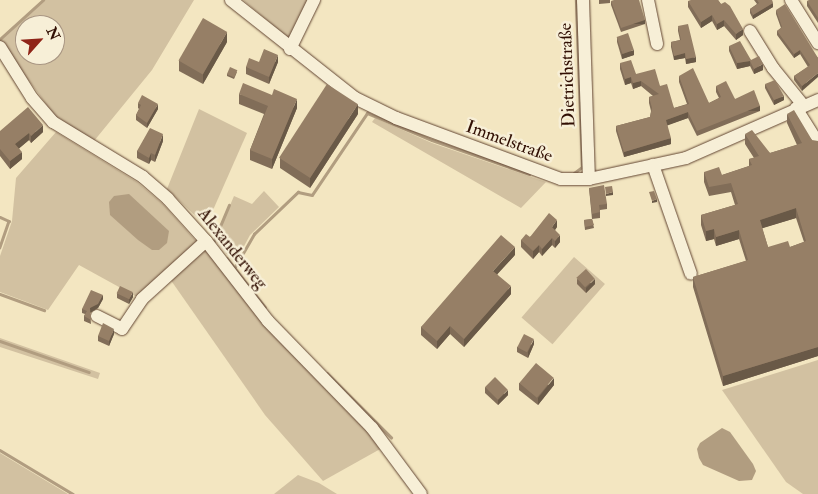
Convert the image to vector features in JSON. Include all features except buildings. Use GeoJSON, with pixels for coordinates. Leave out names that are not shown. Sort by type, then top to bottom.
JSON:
{"type":"FeatureCollection","features":[{"type":"Feature","properties":{"kind":"street","name":"Immelstraße"},"geometry":{"type":"LineString","coordinates":[[231,0],[290,50],[355,98],[389,115],[539,173],[571,180],[589,179],[686,158],[818,100]]}},
{"type":"Feature","properties":{"kind":"street"},"geometry":{"type":"LineString","coordinates":[[290,50],[314,0]]}},
{"type":"Feature","properties":{"kind":"street","name":"Dietrichstraße"},"geometry":{"type":"LineString","coordinates":[[583,0],[589,179]]}},
{"type":"Feature","properties":{"kind":"street"},"geometry":{"type":"LineString","coordinates":[[648,0],[657,44]]}},
{"type":"Feature","properties":{"kind":"street"},"geometry":{"type":"LineString","coordinates":[[791,0],[818,43]]}},
{"type":"Feature","properties":{"kind":"street"},"geometry":{"type":"LineString","coordinates":[[750,31],[800,107],[818,143]]}},
{"type":"Feature","properties":{"kind":"street","name":"Alexanderweg"},"geometry":{"type":"LineString","coordinates":[[0,48],[32,98],[53,122],[143,177],[206,242],[268,321],[372,428],[421,494]]}},
{"type":"Feature","properties":{"kind":"street"},"geometry":{"type":"LineString","coordinates":[[653,165],[691,274]]}},
{"type":"Feature","properties":{"kind":"street"},"geometry":{"type":"LineString","coordinates":[[97,316],[122,329],[142,299],[206,242]]}},
{"type":"Feature","properties":{"kind":"shaded area"},"geometry":{"type":"Polygon","coordinates":[[[44,0],[194,0],[152,70],[94,141],[54,115],[18,65],[65,65],[65,15],[28,15],[44,0]]]}},
{"type":"Feature","properties":{"kind":"shaded area"},"geometry":{"type":"Polygon","coordinates":[[[243,0],[310,0],[294,34],[287,37],[243,0]]]}},
{"type":"Feature","properties":{"kind":"shaded area"},"geometry":{"type":"Polygon","coordinates":[[[15,27],[15,62],[0,41],[15,27]]]}},
{"type":"Feature","properties":{"kind":"shaded area"},"geometry":{"type":"Polygon","coordinates":[[[199,109],[247,133],[206,226],[167,189],[199,109]]]}},
{"type":"Feature","properties":{"kind":"shaded area"},"geometry":{"type":"Polygon","coordinates":[[[375,118],[432,143],[546,182],[521,208],[372,122],[375,118]]]}},
{"type":"Feature","properties":{"kind":"shaded area"},"geometry":{"type":"Polygon","coordinates":[[[56,132],[137,182],[163,204],[196,241],[198,246],[139,298],[79,265],[48,310],[0,292],[0,256],[12,221],[16,178],[56,132]]]}},
{"type":"Feature","properties":{"kind":"shaded area"},"geometry":{"type":"Polygon","coordinates":[[[264,191],[279,207],[250,235],[235,263],[215,241],[234,196],[252,204],[264,191]]]}},
{"type":"Feature","properties":{"kind":"shaded area"},"geometry":{"type":"Polygon","coordinates":[[[129,194],[169,231],[167,243],[159,250],[152,250],[138,240],[110,215],[109,202],[114,196],[129,194]]]}},
{"type":"Feature","properties":{"kind":"shaded area"},"geometry":{"type":"Polygon","coordinates":[[[203,249],[212,252],[382,448],[323,481],[265,415],[170,279],[203,249]]]}},
{"type":"Feature","properties":{"kind":"shaded area"},"geometry":{"type":"Polygon","coordinates":[[[574,257],[605,284],[552,344],[522,317],[574,257]]]}},
{"type":"Feature","properties":{"kind":"shaded area"},"geometry":{"type":"Polygon","coordinates":[[[0,338],[100,373],[98,379],[0,347],[0,338]]]}},
{"type":"Feature","properties":{"kind":"shaded area"},"geometry":{"type":"Polygon","coordinates":[[[818,360],[818,494],[803,494],[786,482],[722,390],[818,360]]]}},
{"type":"Feature","properties":{"kind":"shaded area"},"geometry":{"type":"Polygon","coordinates":[[[722,428],[730,432],[753,464],[756,471],[752,480],[739,481],[703,465],[697,449],[700,443],[722,428]]]}},
{"type":"Feature","properties":{"kind":"shaded area"},"geometry":{"type":"Polygon","coordinates":[[[0,453],[68,494],[0,494],[0,453]]]}},
{"type":"Feature","properties":{"kind":"shaded area"},"geometry":{"type":"Polygon","coordinates":[[[298,475],[319,483],[337,494],[274,494],[298,475]]]}},
{"type":"Feature","properties":{"kind":"waterway"},"geometry":{"type":"LineString","coordinates":[[0,39],[43,0]]}},
{"type":"Feature","properties":{"kind":"waterway"},"geometry":{"type":"LineString","coordinates":[[574,173],[582,167],[576,0]]}},
{"type":"Feature","properties":{"kind":"waterway"},"geometry":{"type":"LineString","coordinates":[[235,267],[254,234],[298,192],[312,195],[367,113],[432,140],[529,174]]}},
{"type":"Feature","properties":{"kind":"waterway"},"geometry":{"type":"LineString","coordinates":[[213,243],[229,205]]}},
{"type":"Feature","properties":{"kind":"waterway"},"geometry":{"type":"LineString","coordinates":[[0,217],[9,221],[0,247]]}},
{"type":"Feature","properties":{"kind":"waterway"},"geometry":{"type":"LineString","coordinates":[[227,258],[265,307]]}},
{"type":"Feature","properties":{"kind":"waterway"},"geometry":{"type":"LineString","coordinates":[[0,294],[44,310]]}},
{"type":"Feature","properties":{"kind":"waterway"},"geometry":{"type":"LineString","coordinates":[[0,341],[89,372]]}},
{"type":"Feature","properties":{"kind":"waterway"},"geometry":{"type":"LineString","coordinates":[[327,373],[391,437]]}},
{"type":"Feature","properties":{"kind":"waterway"},"geometry":{"type":"LineString","coordinates":[[0,450],[73,494]]}}]}
